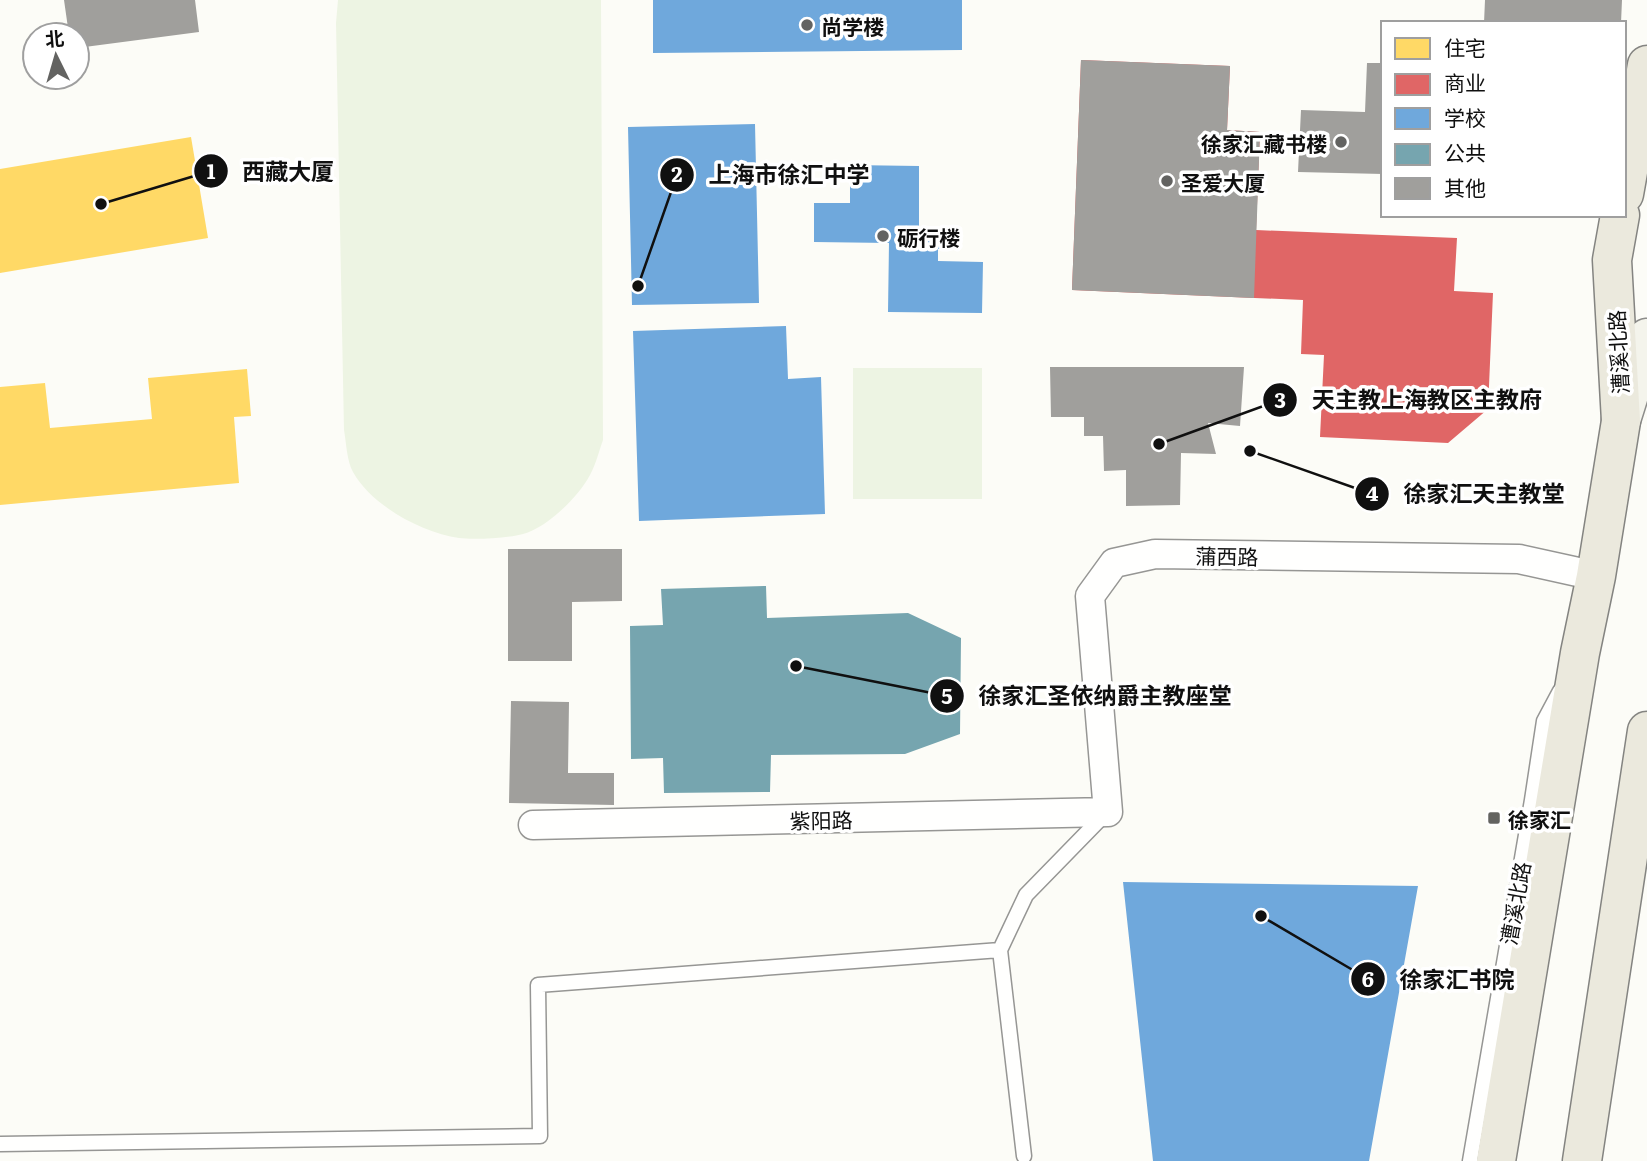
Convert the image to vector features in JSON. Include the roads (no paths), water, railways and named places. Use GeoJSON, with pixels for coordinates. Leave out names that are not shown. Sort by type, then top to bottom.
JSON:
{"type":"FeatureCollection","features":[{"type":"Feature","properties":{"kind":"main road"},"geometry":{"type":"LineString","coordinates":[[1626,183],[1647,65]]}},
{"type":"Feature","properties":{"kind":"main road","name":"漕溪北路"},"geometry":{"type":"LineString","coordinates":[[1496,1161],[1580,653],[1597,576],[1621,421],[1612,260],[1620,217]]}},
{"type":"Feature","properties":{"kind":"main road"},"geometry":{"type":"LineString","coordinates":[[1621,421],[1647,338]]}},
{"type":"Feature","properties":{"kind":"main road"},"geometry":{"type":"LineString","coordinates":[[1582,1161],[1647,731]]}},
{"type":"Feature","properties":{"kind":"street","name":"蒲西路"},"geometry":{"type":"LineString","coordinates":[[1108,812],[1090,596],[1114,564],[1155,554],[1519,559],[1597,576]]}},
{"type":"Feature","properties":{"kind":"street","name":"紫阳路"},"geometry":{"type":"LineString","coordinates":[[533,825],[1108,812]]}},
{"type":"Feature","properties":{"kind":"lane","name":"漕溪北路"},"geometry":{"type":"LineString","coordinates":[[1471,1161],[1544,721],[1580,653]]}},
{"type":"Feature","properties":{"kind":"lane"},"geometry":{"type":"LineString","coordinates":[[1024,1156],[1000,950],[1026,895],[1108,812]]}},
{"type":"Feature","properties":{"kind":"lane"},"geometry":{"type":"LineString","coordinates":[[0,1144],[540,1136],[538,985],[1000,950]]}},
{"type":"Feature","properties":{"kind":"place","name":"尚学楼"},"geometry":{"type":"Point","coordinates":[807,25]}},
{"type":"Feature","properties":{"kind":"place","name":"徐家汇藏书楼"},"geometry":{"type":"Point","coordinates":[1341,142]}},
{"type":"Feature","properties":{"kind":"place","name":"圣爱大厦"},"geometry":{"type":"Point","coordinates":[1167,181]}},
{"type":"Feature","properties":{"kind":"place","name":"西藏大厦"},"geometry":{"type":"Point","coordinates":[101,204]}},
{"type":"Feature","properties":{"kind":"place","name":"砺行楼"},"geometry":{"type":"Point","coordinates":[883,236]}},
{"type":"Feature","properties":{"kind":"place","name":"上海市徐汇中学"},"geometry":{"type":"Point","coordinates":[638,286]}},
{"type":"Feature","properties":{"kind":"place","name":"天主教上海教区主教府"},"geometry":{"type":"Point","coordinates":[1159,444]}},
{"type":"Feature","properties":{"kind":"place","name":"徐家汇天主教堂"},"geometry":{"type":"Point","coordinates":[1250,451]}},
{"type":"Feature","properties":{"kind":"place","name":"徐家汇圣依纳爵主教座堂"},"geometry":{"type":"Point","coordinates":[796,666]}},
{"type":"Feature","properties":{"kind":"place","name":"徐家汇"},"geometry":{"type":"Point","coordinates":[1494,818]}},
{"type":"Feature","properties":{"kind":"place","name":"徐家汇书院"},"geometry":{"type":"Point","coordinates":[1261,916]}}]}
